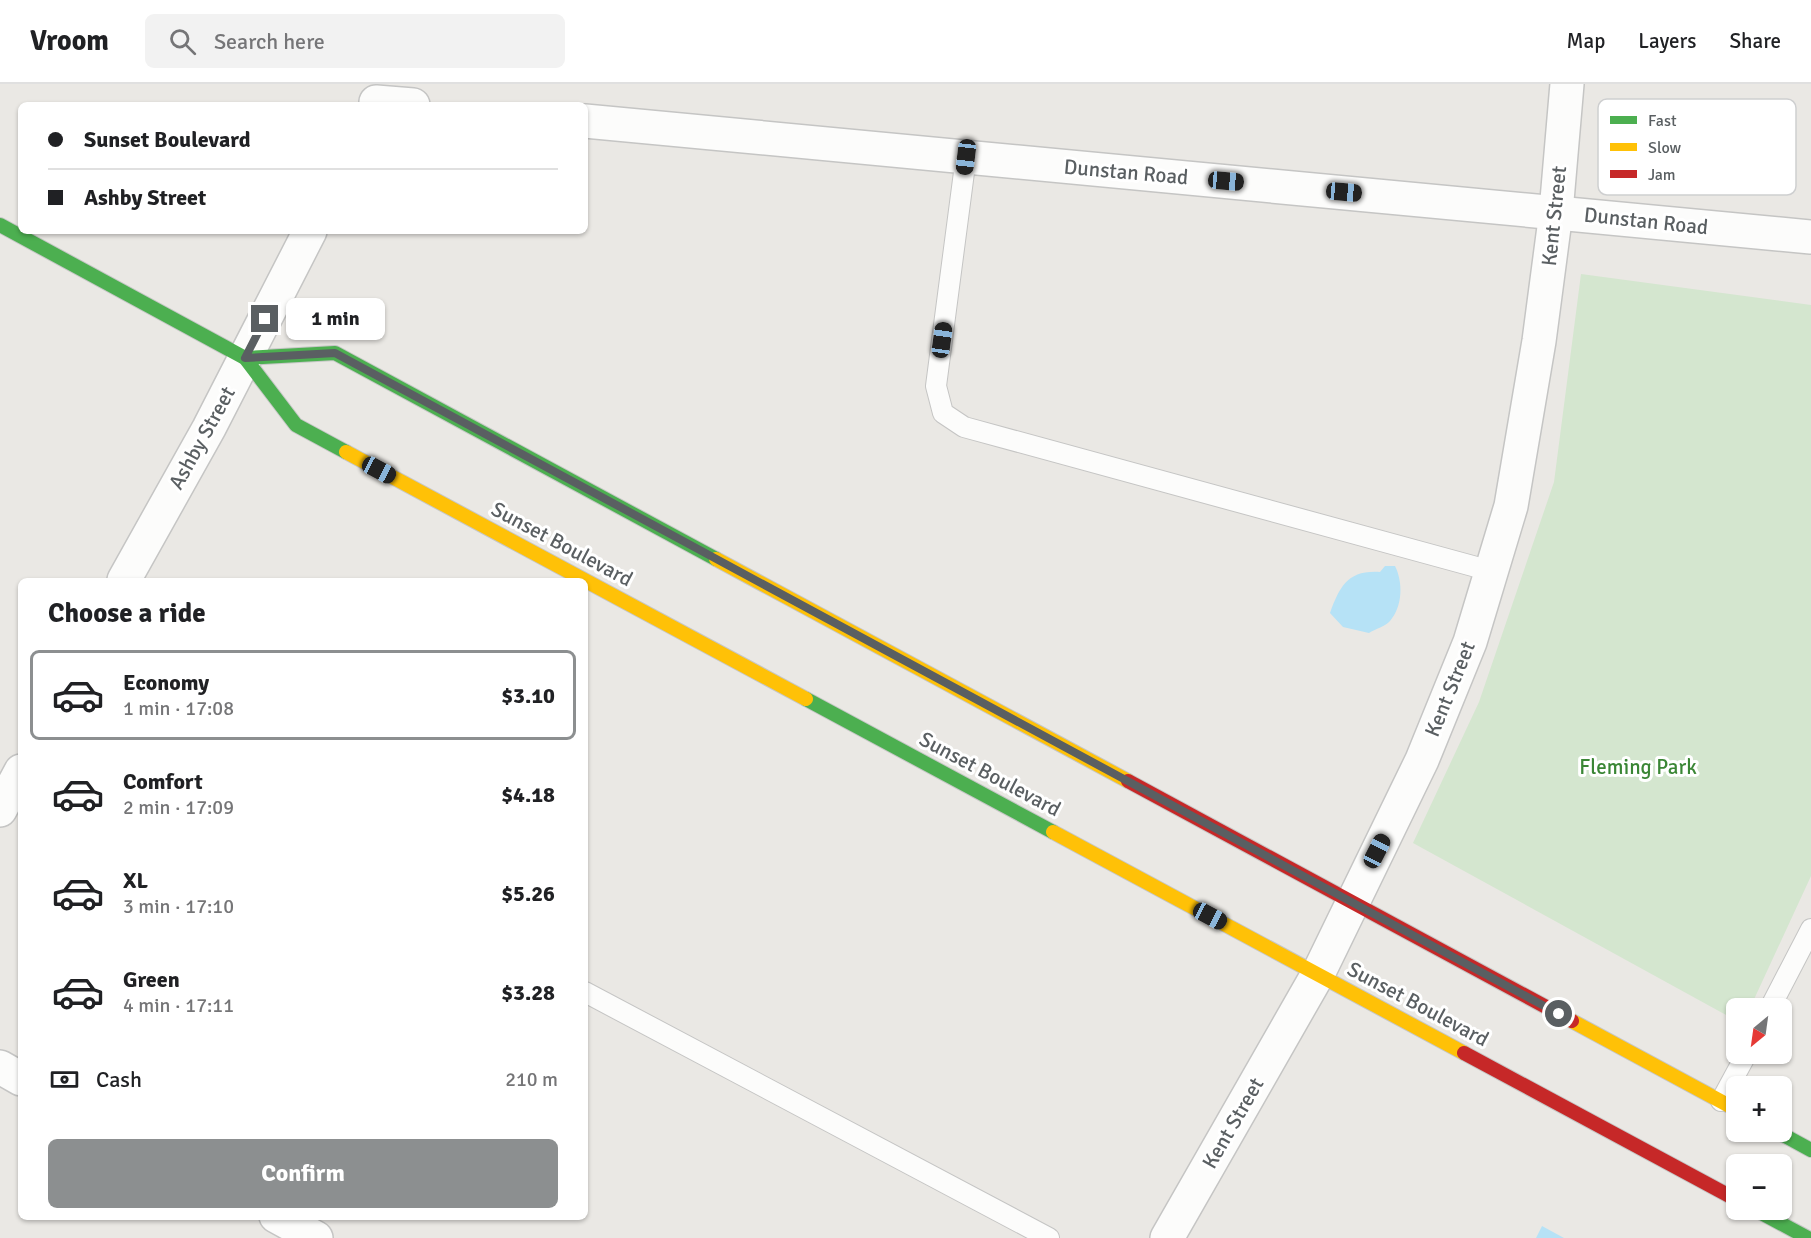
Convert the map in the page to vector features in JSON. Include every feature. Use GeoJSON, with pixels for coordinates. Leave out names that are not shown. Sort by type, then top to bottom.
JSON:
{"type":"FeatureCollection","features":[{"type":"Feature","properties":{"kind":"street","name":"Kent Street"},"geometry":{"type":"LineString","coordinates":[[1167,1238],[1318,974],[1422,760],[1470,642],[1511,506],[1539,341],[1556,212],[1567,84]]}},
{"type":"Feature","properties":{"kind":"street"},"geometry":{"type":"LineString","coordinates":[[378,97],[400,102]]}},
{"type":"Feature","properties":{"kind":"street","name":"Dunstan Road"},"geometry":{"type":"LineString","coordinates":[[588,121],[1811,237]]}},
{"type":"Feature","properties":{"kind":"street","name":"Sunset Boulevard"},"geometry":{"type":"LineString","coordinates":[[0,225],[245,358],[296,425],[581,578]]}},
{"type":"Feature","properties":{"kind":"street","name":"Ashby Street"},"geometry":{"type":"LineString","coordinates":[[125,578],[245,358],[308,234]]}},
{"type":"Feature","properties":{"kind":"street"},"geometry":{"type":"LineString","coordinates":[[245,358],[335,353],[1726,1104]]}},
{"type":"Feature","properties":{"kind":"street","name":"Sunset Boulevard"},"geometry":{"type":"LineString","coordinates":[[588,582],[1726,1194]]}},
{"type":"Feature","properties":{"kind":"street"},"geometry":{"type":"LineString","coordinates":[[0,810],[18,777]]}},
{"type":"Feature","properties":{"kind":"street"},"geometry":{"type":"LineString","coordinates":[[0,1067],[18,1077]]}},
{"type":"Feature","properties":{"kind":"street"},"geometry":{"type":"LineString","coordinates":[[1792,1140],[1811,1150]]}},
{"type":"Feature","properties":{"kind":"street"},"geometry":{"type":"LineString","coordinates":[[283,1220],[316,1238]]}},
{"type":"Feature","properties":{"kind":"street"},"geometry":{"type":"LineString","coordinates":[[1774,1220],[1808,1238]]}},
{"type":"Feature","properties":{"kind":"lane"},"geometry":{"type":"LineString","coordinates":[[966,157],[936,386],[943,413],[964,427],[1491,571]]}},
{"type":"Feature","properties":{"kind":"lane"},"geometry":{"type":"LineString","coordinates":[[1775,998],[1811,929]]}},
{"type":"Feature","properties":{"kind":"lane"},"geometry":{"type":"LineString","coordinates":[[588,994],[1049,1238]]}},
{"type":"Feature","properties":{"kind":"green space","name":"Fleming Park"},"geometry":{"type":"Polygon","coordinates":[[[1581,274],[1811,305],[1811,876],[1755,998],[1726,998],[1726,1015],[1413,843],[1479,702],[1554,482],[1581,274]]]}},
{"type":"Feature","properties":{"kind":"water"},"geometry":{"type":"Polygon","coordinates":[[[1385,566],[1395,566],[1398,572],[1400,594],[1394,615],[1388,623],[1369,633],[1343,627],[1330,613],[1342,588],[1353,577],[1369,572],[1380,572],[1385,566]]]}},
{"type":"Feature","properties":{"kind":"water"},"geometry":{"type":"Polygon","coordinates":[[[1542,1226],[1564,1238],[1536,1238],[1542,1226]]]}},
{"type":"Feature","properties":{"kind":"traffic: fast"},"geometry":{"type":"LineString","coordinates":[[0,225],[245,358],[296,425],[346,452]]}},
{"type":"Feature","properties":{"kind":"traffic: fast"},"geometry":{"type":"LineString","coordinates":[[245,358],[335,353],[716,559]]}},
{"type":"Feature","properties":{"kind":"traffic: fast"},"geometry":{"type":"LineString","coordinates":[[806,699],[1053,832]]}},
{"type":"Feature","properties":{"kind":"traffic: fast"},"geometry":{"type":"LineString","coordinates":[[1792,1140],[1811,1150]]}},
{"type":"Feature","properties":{"kind":"traffic: fast"},"geometry":{"type":"LineString","coordinates":[[1774,1220],[1808,1238]]}},
{"type":"Feature","properties":{"kind":"traffic: slow"},"geometry":{"type":"LineString","coordinates":[[346,452],[581,578]]}},
{"type":"Feature","properties":{"kind":"traffic: slow"},"geometry":{"type":"LineString","coordinates":[[716,559],[1128,781]]}},
{"type":"Feature","properties":{"kind":"traffic: slow"},"geometry":{"type":"LineString","coordinates":[[588,582],[806,699]]}},
{"type":"Feature","properties":{"kind":"traffic: slow"},"geometry":{"type":"LineString","coordinates":[[1053,832],[1464,1053]]}},
{"type":"Feature","properties":{"kind":"traffic: slow"},"geometry":{"type":"LineString","coordinates":[[1572,1021],[1726,1104]]}},
{"type":"Feature","properties":{"kind":"traffic: jam"},"geometry":{"type":"LineString","coordinates":[[1128,781],[1572,1021]]}},
{"type":"Feature","properties":{"kind":"traffic: jam"},"geometry":{"type":"LineString","coordinates":[[1464,1053],[1726,1194]]}},
{"type":"Feature","properties":{"kind":"route"},"geometry":{"type":"LineString","coordinates":[[265,319],[245,358],[335,353],[1559,1014]]}}]}
